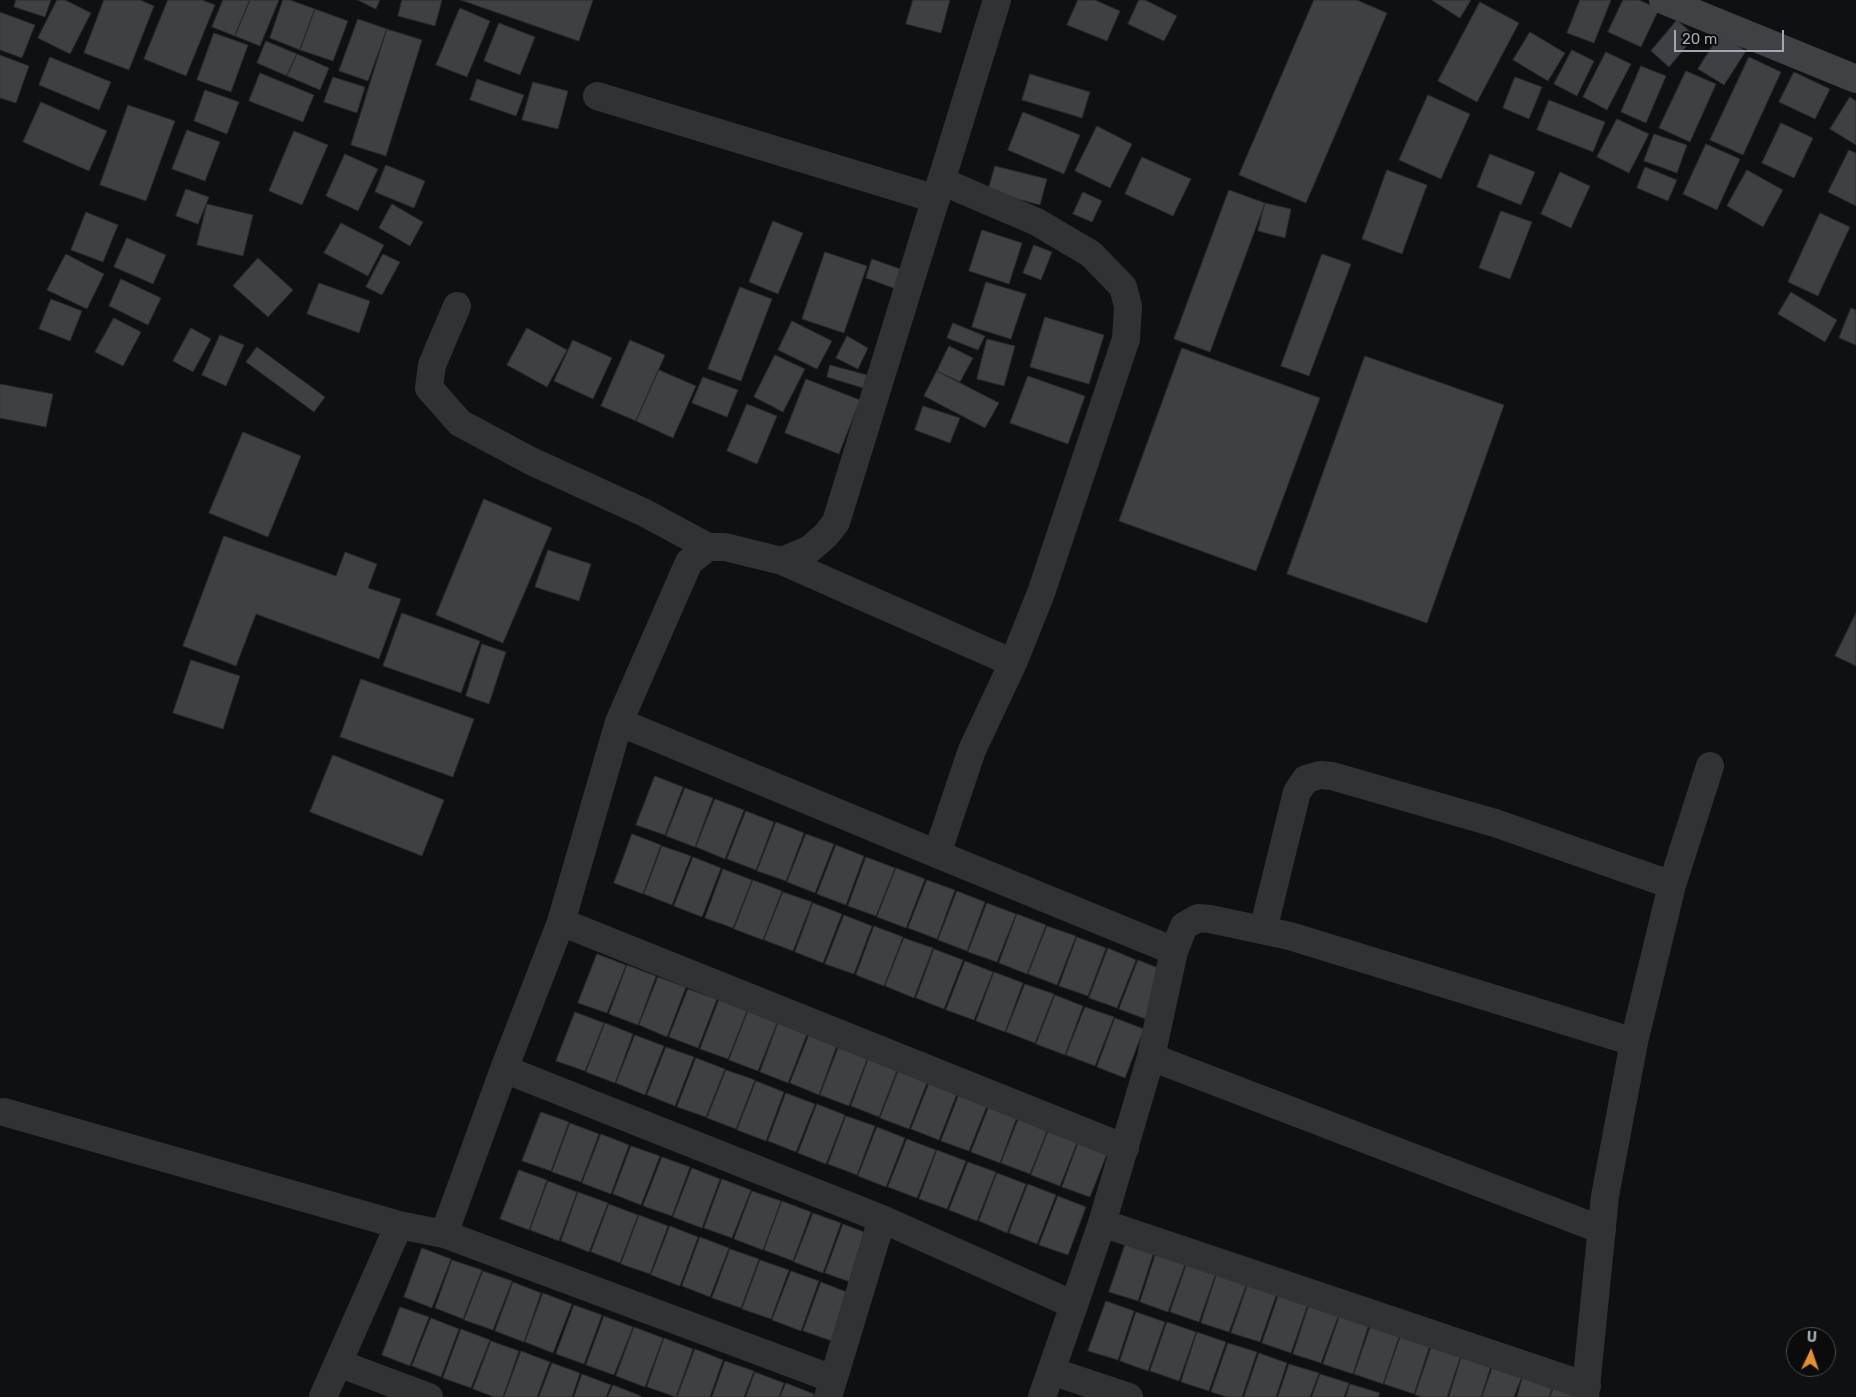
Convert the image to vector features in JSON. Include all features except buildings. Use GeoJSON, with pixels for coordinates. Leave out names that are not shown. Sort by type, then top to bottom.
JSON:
{"type":"FeatureCollection","features":[{"type":"Feature","properties":{"kind":"street"},"geometry":{"type":"LineString","coordinates":[[782,561],[810,549],[826,536],[836,522],[997,0]]}},
{"type":"Feature","properties":{"kind":"street"},"geometry":{"type":"LineString","coordinates":[[1663,0],[1856,79]]}},
{"type":"Feature","properties":{"kind":"street"},"geometry":{"type":"LineString","coordinates":[[597,96],[938,190],[1037,222],[1090,254],[1123,287],[1128,306],[1126,339],[1121,356],[1040,593],[1013,663],[972,750],[937,854]]}},
{"type":"Feature","properties":{"kind":"street"},"geometry":{"type":"LineString","coordinates":[[457,306],[432,365],[429,388],[460,424],[531,461],[645,512],[708,547],[725,547],[782,561],[1013,663]]}},
{"type":"Feature","properties":{"kind":"street"},"geometry":{"type":"LineString","coordinates":[[444,1234],[504,1069],[561,922],[619,722],[689,562],[708,547]]}},
{"type":"Feature","properties":{"kind":"street"},"geometry":{"type":"LineString","coordinates":[[619,722],[1174,951]]}},
{"type":"Feature","properties":{"kind":"street"},"geometry":{"type":"LineString","coordinates":[[1102,1223],[1586,1392],[1605,1196],[1634,1042],[1672,885],[1710,766]]}},
{"type":"Feature","properties":{"kind":"street"},"geometry":{"type":"LineString","coordinates":[[1263,930],[1297,792],[1306,779],[1320,775],[1332,776],[1495,823],[1672,885]]}},
{"type":"Feature","properties":{"kind":"street"},"geometry":{"type":"LineString","coordinates":[[1042,1397],[1102,1223],[1125,1148],[1151,1057],[1174,951],[1184,926],[1198,918],[1290,936],[1634,1042]]}},
{"type":"Feature","properties":{"kind":"street"},"geometry":{"type":"LineString","coordinates":[[561,922],[1125,1148]]}},
{"type":"Feature","properties":{"kind":"street"},"geometry":{"type":"LineString","coordinates":[[1151,1057],[1602,1230]]}},
{"type":"Feature","properties":{"kind":"street"},"geometry":{"type":"LineString","coordinates":[[504,1069],[882,1219],[1074,1305]]}},
{"type":"Feature","properties":{"kind":"street"},"geometry":{"type":"LineString","coordinates":[[4,1112],[399,1225],[444,1234],[831,1388],[882,1219]]}},
{"type":"Feature","properties":{"kind":"street"},"geometry":{"type":"LineString","coordinates":[[323,1397],[399,1225]]}},
{"type":"Feature","properties":{"kind":"street"},"geometry":{"type":"LineString","coordinates":[[338,1363],[429,1397]]}},
{"type":"Feature","properties":{"kind":"street"},"geometry":{"type":"LineString","coordinates":[[1052,1371],[1129,1397]]}}]}
